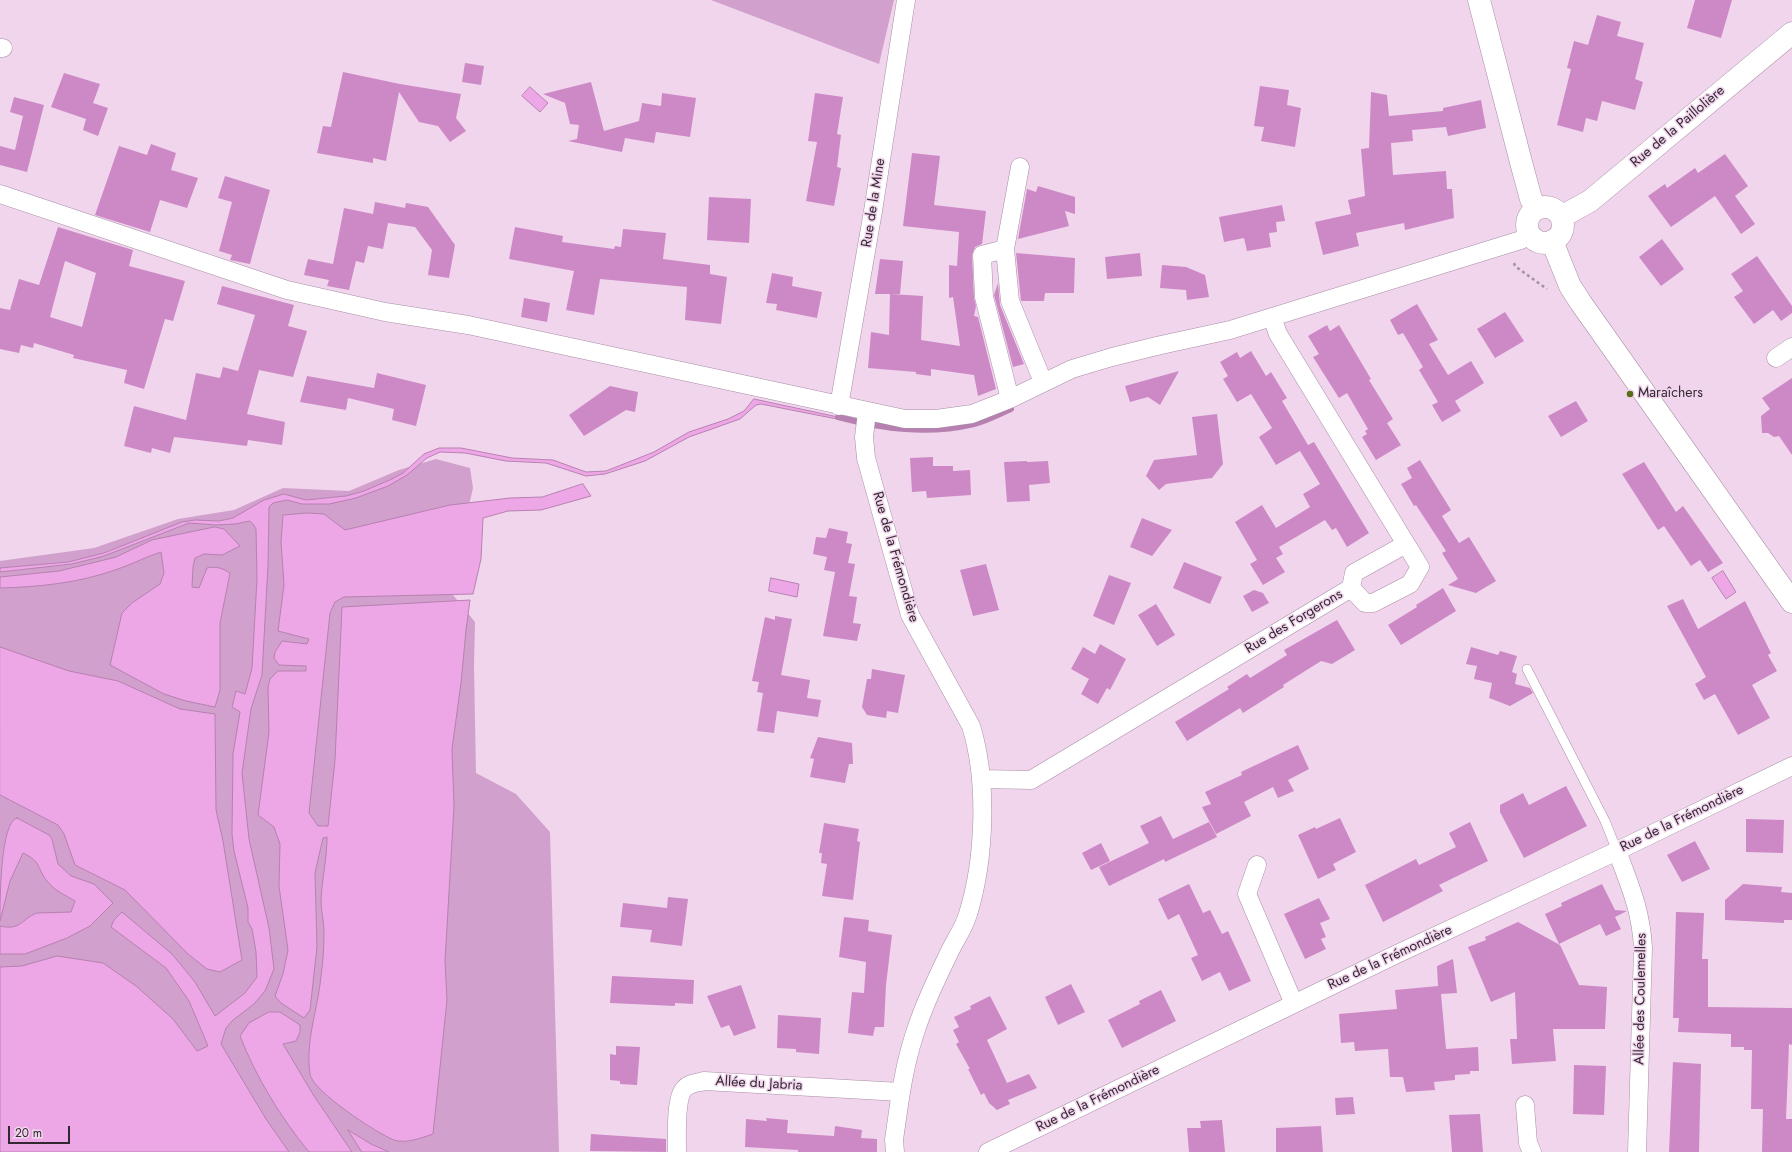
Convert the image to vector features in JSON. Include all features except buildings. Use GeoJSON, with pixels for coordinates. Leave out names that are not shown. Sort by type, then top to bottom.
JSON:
{"type":"FeatureCollection","features":[{"type":"Feature","properties":{"kind":"main road"},"geometry":{"type":"LineString","coordinates":[[1479,0],[1531,199],[1537,209]]}},
{"type":"Feature","properties":{"kind":"main road","name":"Rue de la Paillolière"},"geometry":{"type":"LineString","coordinates":[[1561,217],[1590,201],[1792,33]]}},
{"type":"Feature","properties":{"kind":"main road"},"geometry":{"type":"LineString","coordinates":[[1548,207],[1558,212],[1561,217],[1563,229],[1557,238],[1552,241],[1540,242],[1530,235],[1527,229],[1528,217],[1537,209],[1548,207]]}},
{"type":"Feature","properties":{"kind":"main road"},"geometry":{"type":"LineString","coordinates":[[1552,241],[1570,286],[1581,303],[1792,602]]}},
{"type":"Feature","properties":{"kind":"street","name":"Rue de la Mine"},"geometry":{"type":"LineString","coordinates":[[839,406],[873,211],[906,0]]}},
{"type":"Feature","properties":{"kind":"street"},"geometry":{"type":"LineString","coordinates":[[1020,167],[1005,249],[1010,301],[1043,382]]}},
{"type":"Feature","properties":{"kind":"street"},"geometry":{"type":"LineString","coordinates":[[0,194],[287,290],[385,312],[468,325],[839,406],[866,422],[936,420],[972,414],[1010,399],[1072,369],[1112,357],[1230,330],[1521,240],[1530,235]]}},
{"type":"Feature","properties":{"kind":"street"},"geometry":{"type":"LineString","coordinates":[[1005,249],[982,255],[984,297],[1010,399]]}},
{"type":"Feature","properties":{"kind":"street"},"geometry":{"type":"LineString","coordinates":[[1272,317],[1278,334],[1420,567],[1410,584],[1373,603],[1364,603],[1351,588]]}},
{"type":"Feature","properties":{"kind":"street"},"geometry":{"type":"LineString","coordinates":[[1776,358],[1792,347]]}},
{"type":"Feature","properties":{"kind":"street","name":"Rue de la Frémondière"},"geometry":{"type":"LineString","coordinates":[[866,422],[866,458],[910,616],[972,726],[977,744],[981,779],[982,816],[975,885],[967,916],[928,996],[906,1060],[894,1140],[895,1152]]}},
{"type":"Feature","properties":{"kind":"street","name":"Rue des Forgerons"},"geometry":{"type":"LineString","coordinates":[[981,779],[1031,780],[1351,588],[1354,573],[1406,544]]}},
{"type":"Feature","properties":{"kind":"street","name":"Rue de la Frémondière"},"geometry":{"type":"LineString","coordinates":[[988,1152],[1792,766]]}},
{"type":"Feature","properties":{"kind":"street","name":"Allée des Coulemelles"},"geometry":{"type":"LineString","coordinates":[[1617,851],[1637,906],[1642,924],[1644,948],[1637,1152]]}},
{"type":"Feature","properties":{"kind":"street"},"geometry":{"type":"LineString","coordinates":[[1257,865],[1247,894],[1294,1004]]}},
{"type":"Feature","properties":{"kind":"street","name":"Allée du Jabria"},"geometry":{"type":"LineString","coordinates":[[677,1152],[679,1100],[683,1090],[691,1084],[704,1081],[901,1092]]}},
{"type":"Feature","properties":{"kind":"street"},"geometry":{"type":"LineString","coordinates":[[1525,1105],[1528,1143],[1532,1152]]}},
{"type":"Feature","properties":{"kind":"lane"},"geometry":{"type":"LineString","coordinates":[[1527,669],[1605,821],[1617,851]]}},
{"type":"Feature","properties":{"kind":"shaded area"},"geometry":{"type":"Polygon","coordinates":[[[711,0],[894,0],[879,64],[711,0]]]}},
{"type":"Feature","properties":{"kind":"shaded area"},"geometry":{"type":"Polygon","coordinates":[[[530,87],[548,103],[540,112],[522,96],[530,87]]]}},
{"type":"Feature","properties":{"kind":"shaded area"},"geometry":{"type":"Polygon","coordinates":[[[754,399],[838,417],[837,419],[761,404],[756,405],[740,419],[689,437],[645,461],[605,474],[586,476],[546,463],[506,461],[465,453],[440,452],[427,458],[407,475],[388,486],[356,498],[329,504],[302,504],[287,500],[273,503],[269,507],[268,565],[262,675],[251,709],[242,773],[249,839],[269,928],[274,969],[265,991],[254,1004],[233,1020],[226,1028],[221,1044],[266,1119],[289,1152],[0,1152],[0,967],[22,966],[57,956],[103,963],[136,986],[173,1019],[197,1051],[208,1046],[189,1001],[166,968],[111,927],[114,920],[122,912],[172,954],[195,982],[215,1016],[245,993],[257,977],[256,952],[252,929],[248,922],[248,908],[234,851],[232,834],[233,754],[240,712],[232,707],[236,691],[245,694],[252,668],[257,579],[256,529],[250,521],[235,524],[216,525],[189,523],[104,556],[72,564],[0,572],[0,568],[68,562],[104,553],[182,522],[195,520],[219,521],[233,518],[264,500],[284,494],[306,500],[346,496],[364,491],[392,479],[403,473],[424,454],[439,448],[461,448],[512,458],[553,460],[586,472],[606,471],[654,452],[689,432],[728,419],[744,411],[754,399]]]}},
{"type":"Feature","properties":{"kind":"shaded area"},"geometry":{"type":"Polygon","coordinates":[[[436,459],[470,468],[473,488],[449,590],[475,622],[474,666],[476,773],[516,794],[550,832],[559,1152],[0,1152],[0,561],[94,548],[178,519],[234,510],[283,488],[349,491],[399,470],[436,459]]]}},
{"type":"Feature","properties":{"kind":"shaded area"},"geometry":{"type":"Polygon","coordinates":[[[583,484],[591,496],[541,510],[508,511],[483,518],[481,559],[473,594],[344,597],[335,602],[330,613],[309,813],[318,826],[328,826],[335,760],[342,607],[470,600],[452,749],[454,806],[445,961],[447,1000],[433,1134],[408,1141],[394,1140],[374,1130],[333,1101],[322,1091],[310,1074],[310,1037],[319,988],[323,954],[324,929],[321,900],[327,837],[323,838],[315,873],[317,947],[310,1010],[304,1018],[281,1003],[275,996],[283,974],[288,950],[279,886],[280,844],[274,827],[258,815],[269,732],[268,687],[270,679],[278,671],[306,671],[306,666],[279,665],[274,658],[275,652],[282,641],[307,644],[309,639],[278,631],[284,585],[281,542],[283,515],[307,513],[324,514],[345,530],[450,505],[510,498],[542,497],[583,484]]]}},
{"type":"Feature","properties":{"kind":"shaded area"},"geometry":{"type":"Polygon","coordinates":[[[215,527],[224,529],[240,546],[222,555],[204,554],[195,558],[193,567],[192,587],[199,588],[207,568],[219,568],[230,573],[220,623],[220,690],[215,707],[186,701],[164,694],[110,665],[122,613],[132,603],[160,584],[164,573],[161,552],[121,568],[87,578],[29,587],[0,588],[0,577],[59,571],[116,557],[152,540],[215,527]]]}},
{"type":"Feature","properties":{"kind":"shaded area"},"geometry":{"type":"Polygon","coordinates":[[[1723,571],[1736,592],[1726,599],[1712,578],[1723,571]]]}},
{"type":"Feature","properties":{"kind":"shaded area"},"geometry":{"type":"Polygon","coordinates":[[[771,578],[799,584],[797,597],[769,591],[771,578]]]}},
{"type":"Feature","properties":{"kind":"shaded area"},"geometry":{"type":"Polygon","coordinates":[[[0,647],[69,671],[118,681],[180,709],[215,714],[216,810],[223,841],[242,960],[220,972],[207,969],[188,954],[125,890],[75,865],[64,834],[58,825],[0,795],[0,647]]]}},
{"type":"Feature","properties":{"kind":"shaded area"},"geometry":{"type":"Polygon","coordinates":[[[17,818],[49,835],[52,839],[58,864],[71,876],[94,884],[113,903],[90,926],[67,938],[25,954],[0,954],[0,926],[17,926],[37,913],[71,912],[75,901],[53,888],[36,862],[23,853],[10,881],[0,921],[4,847],[11,823],[17,818]]]}},
{"type":"Feature","properties":{"kind":"shaded area"},"geometry":{"type":"Polygon","coordinates":[[[269,1012],[280,1012],[300,1025],[300,1032],[296,1041],[283,1044],[314,1096],[352,1152],[309,1152],[279,1111],[261,1082],[240,1036],[249,1023],[269,1012]]]}},
{"type":"Feature","properties":{"kind":"shaded area"},"geometry":{"type":"Polygon","coordinates":[[[348,1130],[371,1144],[389,1152],[362,1152],[348,1130]]]}},
{"type":"Feature","properties":{"kind":"waterway"},"geometry":{"type":"LineString","coordinates":[[838,417],[872,425],[922,430],[957,427],[979,423],[1011,409]]}},
{"type":"Feature","properties":{"kind":"place","name":"Maraîchers"},"geometry":{"type":"Point","coordinates":[1630,394]}}]}
